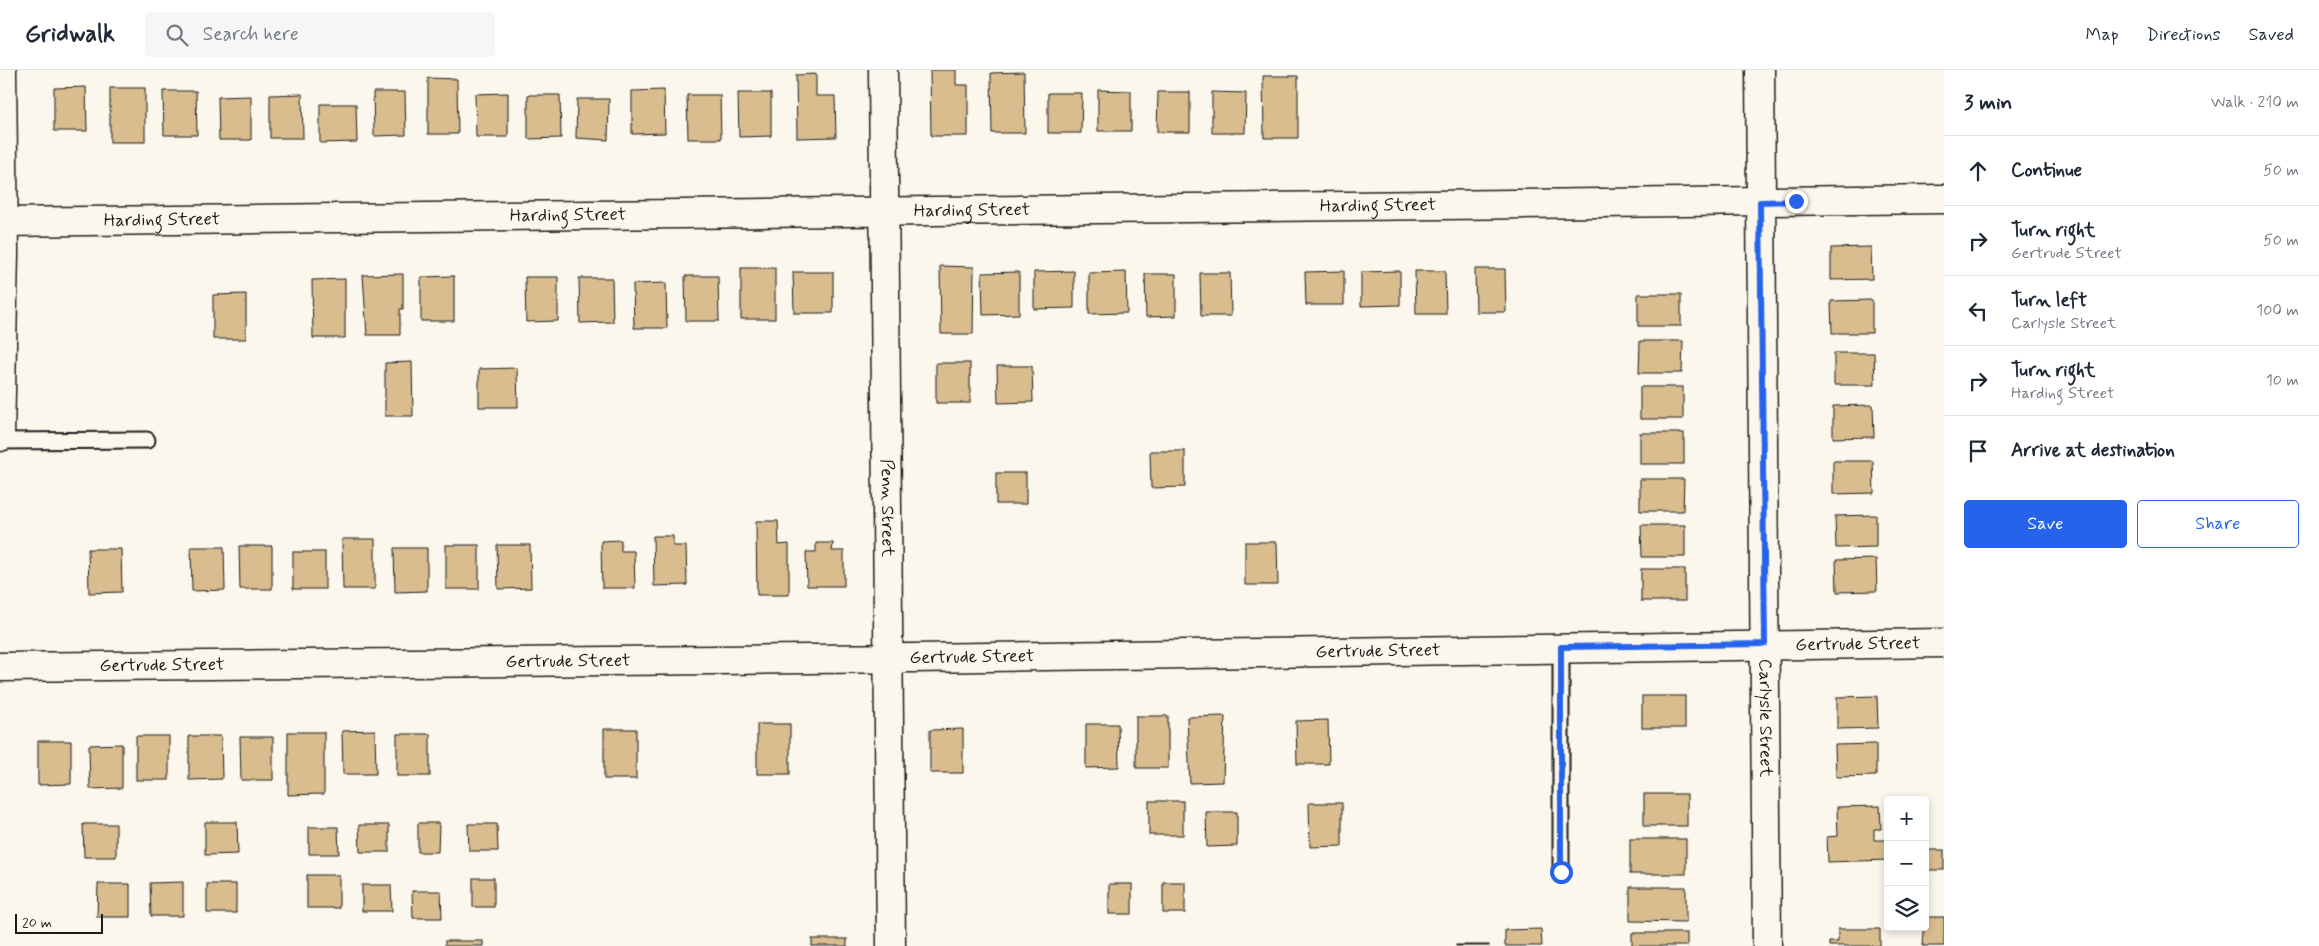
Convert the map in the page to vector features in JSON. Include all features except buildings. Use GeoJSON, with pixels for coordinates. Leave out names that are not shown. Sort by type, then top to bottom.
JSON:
{"type":"FeatureCollection","features":[{"type":"Feature","properties":{"kind":"street"},"geometry":{"type":"LineString","coordinates":[[0,437],[2,70]]}},
{"type":"Feature","properties":{"kind":"street","name":"Penn Street"},"geometry":{"type":"LineString","coordinates":[[884,70],[891,946]]}},
{"type":"Feature","properties":{"kind":"street","name":"Carlysle Street"},"geometry":{"type":"LineString","coordinates":[[1760,70],[1767,946]]}},
{"type":"Feature","properties":{"kind":"street","name":"Harding Street"},"geometry":{"type":"LineString","coordinates":[[2,222],[1944,199]]}},
{"type":"Feature","properties":{"kind":"street","name":"Gertrude Street"},"geometry":{"type":"LineString","coordinates":[[0,668],[1944,643]]}},
{"type":"Feature","properties":{"kind":"lane"},"geometry":{"type":"LineString","coordinates":[[0,441],[147,440]]}},
{"type":"Feature","properties":{"kind":"lane"},"geometry":{"type":"LineString","coordinates":[[1561,647],[1561,872]]}},
{"type":"Feature","properties":{"kind":"route"},"geometry":{"type":"LineString","coordinates":[[1561,872],[1561,647],[1765,644],[1760,202],[1796,201]]}}]}
